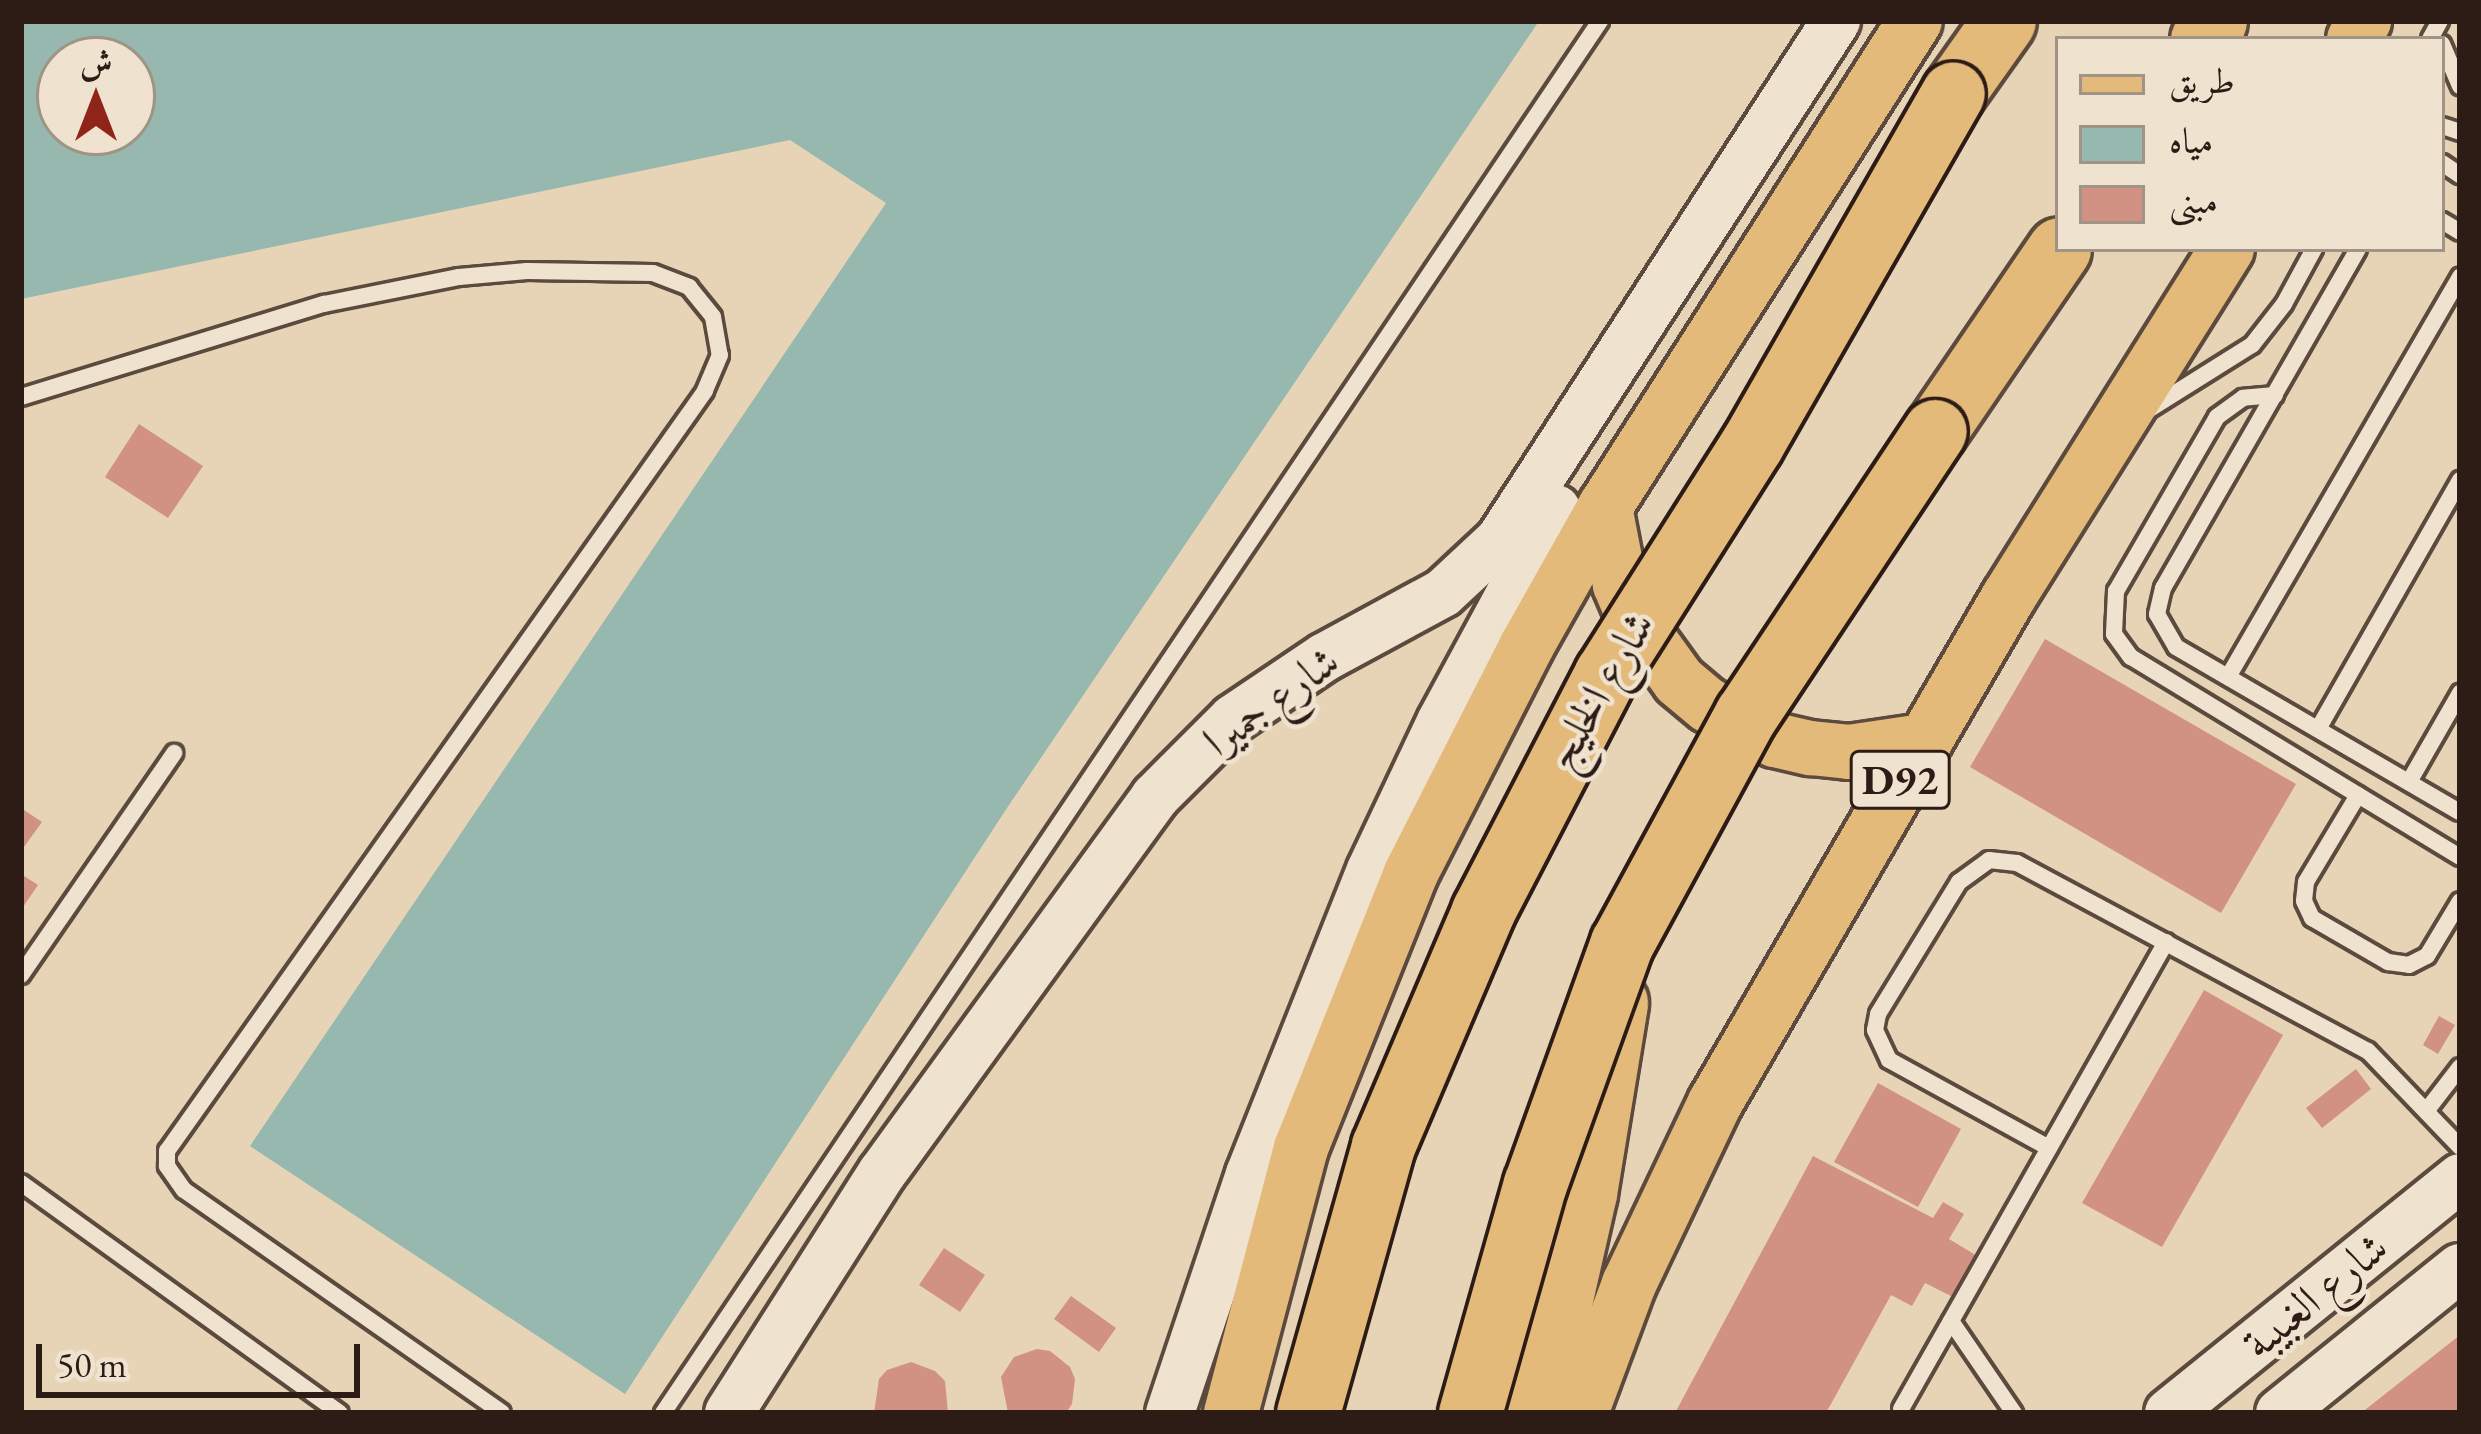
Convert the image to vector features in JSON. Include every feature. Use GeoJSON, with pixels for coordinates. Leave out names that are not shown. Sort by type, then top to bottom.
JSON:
{"type":"FeatureCollection","features":[{"type":"Feature","properties":{"kind":"highway","name":"شارع الخليج"},"geometry":{"type":"LineString","coordinates":[[1308,1413],[1383,1146],[1483,911],[1606,674],[1752,444],[1953,93],[2004,21]]}},
{"type":"Feature","properties":{"kind":"highway"},"geometry":{"type":"LineString","coordinates":[[1470,1413],[1535,1184],[1622,944],[1746,716],[2057,252]]}},
{"type":"Feature","properties":{"kind":"highway"},"geometry":{"type":"LineString","coordinates":[[1535,1413],[1600,1110],[1622,944]]}},
{"type":"Feature","properties":{"kind":"main road","name":"شارع الخليج"},"geometry":{"type":"LineString","coordinates":[[1231,1413],[1300,1148],[1370,963],[1526,646],[1604,507],[1915,21]]}},
{"type":"Feature","properties":{"kind":"main road","name":"D92"},"geometry":{"type":"LineString","coordinates":[[1581,1413],[1610,1331],[1715,1103],[1923,741],[2225,252]]}},
{"type":"Feature","properties":{"kind":"main road"},"geometry":{"type":"LineString","coordinates":[[1604,507],[1616,567],[1634,620],[1679,681],[1708,705],[1775,740],[1811,748],[1849,752],[1923,741]]}},
{"type":"Feature","properties":{"kind":"main road"},"geometry":{"type":"LineString","coordinates":[[1610,1331],[1617,1413]]}},
{"type":"Feature","properties":{"kind":"street","name":"شارع جميرا"},"geometry":{"type":"LineString","coordinates":[[730,1413],[859,1206],[1155,797],[1206,744],[1263,697],[1443,593],[1500,540],[1836,21]]}},
{"type":"Feature","properties":{"kind":"street"},"geometry":{"type":"LineString","coordinates":[[1170,1413],[1308,1021],[1441,722],[1599,435],[1865,21]]}},
{"type":"Feature","properties":{"kind":"street","name":"شارع الغبيبة"},"geometry":{"type":"LineString","coordinates":[[2169,1413],[2460,1178]]}},
{"type":"Feature","properties":{"kind":"street","name":"شارع الغبيبة"},"geometry":{"type":"LineString","coordinates":[[2280,1413],[2460,1268]]}},
{"type":"Feature","properties":{"kind":"lane"},"geometry":{"type":"LineString","coordinates":[[663,1413],[1600,21]]}},
{"type":"Feature","properties":{"kind":"lane"},"geometry":{"type":"LineString","coordinates":[[2445,49],[2460,86]]}},
{"type":"Feature","properties":{"kind":"lane"},"geometry":{"type":"LineString","coordinates":[[2109,435],[2252,345],[2284,304],[2312,252]]}},
{"type":"Feature","properties":{"kind":"lane"},"geometry":{"type":"LineString","coordinates":[[2356,252],[2158,601],[2157,614],[2167,637],[2460,812]]}},
{"type":"Feature","properties":{"kind":"lane"},"geometry":{"type":"LineString","coordinates":[[21,397],[325,304],[459,277],[573,270],[653,273],[689,286],[713,316],[720,355],[705,391],[167,1151],[167,1166],[184,1190],[502,1413]]}},
{"type":"Feature","properties":{"kind":"lane"},"geometry":{"type":"LineString","coordinates":[[2228,676],[2460,276]]}},
{"type":"Feature","properties":{"kind":"lane"},"geometry":{"type":"LineString","coordinates":[[2275,395],[2243,398],[2217,417],[2116,591],[2114,634],[2131,656],[2460,857]]}},
{"type":"Feature","properties":{"kind":"lane"},"geometry":{"type":"LineString","coordinates":[[2318,729],[2460,480]]}},
{"type":"Feature","properties":{"kind":"lane"},"geometry":{"type":"LineString","coordinates":[[2408,782],[2460,693]]}},
{"type":"Feature","properties":{"kind":"lane"},"geometry":{"type":"LineString","coordinates":[[21,975],[175,753]]}},
{"type":"Feature","properties":{"kind":"lane"},"geometry":{"type":"LineString","coordinates":[[2358,795],[2306,882],[2304,901],[2312,918],[2388,962],[2408,965],[2427,956],[2460,901]]}},
{"type":"Feature","properties":{"kind":"lane"},"geometry":{"type":"LineString","coordinates":[[2049,1148],[1889,1060],[1879,1047],[1878,1014],[1959,882],[1989,860],[2017,863],[2368,1051],[2460,1147]]}},
{"type":"Feature","properties":{"kind":"lane"},"geometry":{"type":"LineString","coordinates":[[1901,1409],[2166,942]]}},
{"type":"Feature","properties":{"kind":"lane"},"geometry":{"type":"LineString","coordinates":[[2428,1110],[2460,1067]]}},
{"type":"Feature","properties":{"kind":"lane"},"geometry":{"type":"LineString","coordinates":[[21,1183],[340,1413]]}},
{"type":"Feature","properties":{"kind":"lane"},"geometry":{"type":"LineString","coordinates":[[1951,1321],[2014,1413]]}},
{"type":"Feature","properties":{"kind":"water"},"geometry":{"type":"Polygon","coordinates":[[[21,21],[1539,21],[1005,811],[625,1394],[250,1146],[886,203],[790,140],[21,299],[21,21]]]}},
{"type":"Feature","properties":{"kind":"building"},"geometry":{"type":"Polygon","coordinates":[[[139,424],[203,466],[168,518],[105,477],[139,424]]]}},
{"type":"Feature","properties":{"kind":"building"},"geometry":{"type":"Polygon","coordinates":[[[2045,639],[2296,784],[2221,913],[1970,767],[2045,639]]]}},
{"type":"Feature","properties":{"kind":"building"},"geometry":{"type":"Polygon","coordinates":[[[21,808],[42,822],[21,851],[21,808]]]}},
{"type":"Feature","properties":{"kind":"building"},"geometry":{"type":"Polygon","coordinates":[[[21,874],[38,885],[21,910],[21,874]]]}},
{"type":"Feature","properties":{"kind":"building"},"geometry":{"type":"Polygon","coordinates":[[[2204,990],[2283,1035],[2162,1247],[2082,1203],[2204,990]]]}},
{"type":"Feature","properties":{"kind":"building"},"geometry":{"type":"Polygon","coordinates":[[[2439,1016],[2455,1025],[2438,1054],[2423,1045],[2439,1016]]]}},
{"type":"Feature","properties":{"kind":"building"},"geometry":{"type":"Polygon","coordinates":[[[2356,1069],[2371,1089],[2322,1128],[2306,1108],[2356,1069]]]}},
{"type":"Feature","properties":{"kind":"building"},"geometry":{"type":"Polygon","coordinates":[[[1878,1083],[1961,1129],[1918,1207],[1834,1162],[1878,1083]]]}},
{"type":"Feature","properties":{"kind":"building"},"geometry":{"type":"Polygon","coordinates":[[[1813,1156],[1933,1218],[1943,1202],[1964,1214],[1949,1239],[1979,1257],[1953,1297],[1925,1283],[1912,1306],[1891,1295],[1826,1413],[1675,1413],[1813,1156]]]}},
{"type":"Feature","properties":{"kind":"building"},"geometry":{"type":"Polygon","coordinates":[[[944,1248],[985,1275],[960,1312],[919,1285],[944,1248]]]}},
{"type":"Feature","properties":{"kind":"building"},"geometry":{"type":"Polygon","coordinates":[[[1071,1296],[1116,1328],[1099,1352],[1054,1319],[1071,1296]]]}},
{"type":"Feature","properties":{"kind":"building"},"geometry":{"type":"Polygon","coordinates":[[[2460,1335],[2460,1413],[2361,1413],[2460,1335]]]}},
{"type":"Feature","properties":{"kind":"building"},"geometry":{"type":"Polygon","coordinates":[[[1037,1349],[1050,1351],[1070,1367],[1075,1379],[1072,1404],[1066,1413],[1008,1413],[1001,1377],[1014,1357],[1037,1349]]]}},
{"type":"Feature","properties":{"kind":"building"},"geometry":{"type":"Polygon","coordinates":[[[911,1362],[935,1371],[945,1381],[948,1413],[874,1413],[879,1379],[887,1370],[911,1362]]]}}]}
